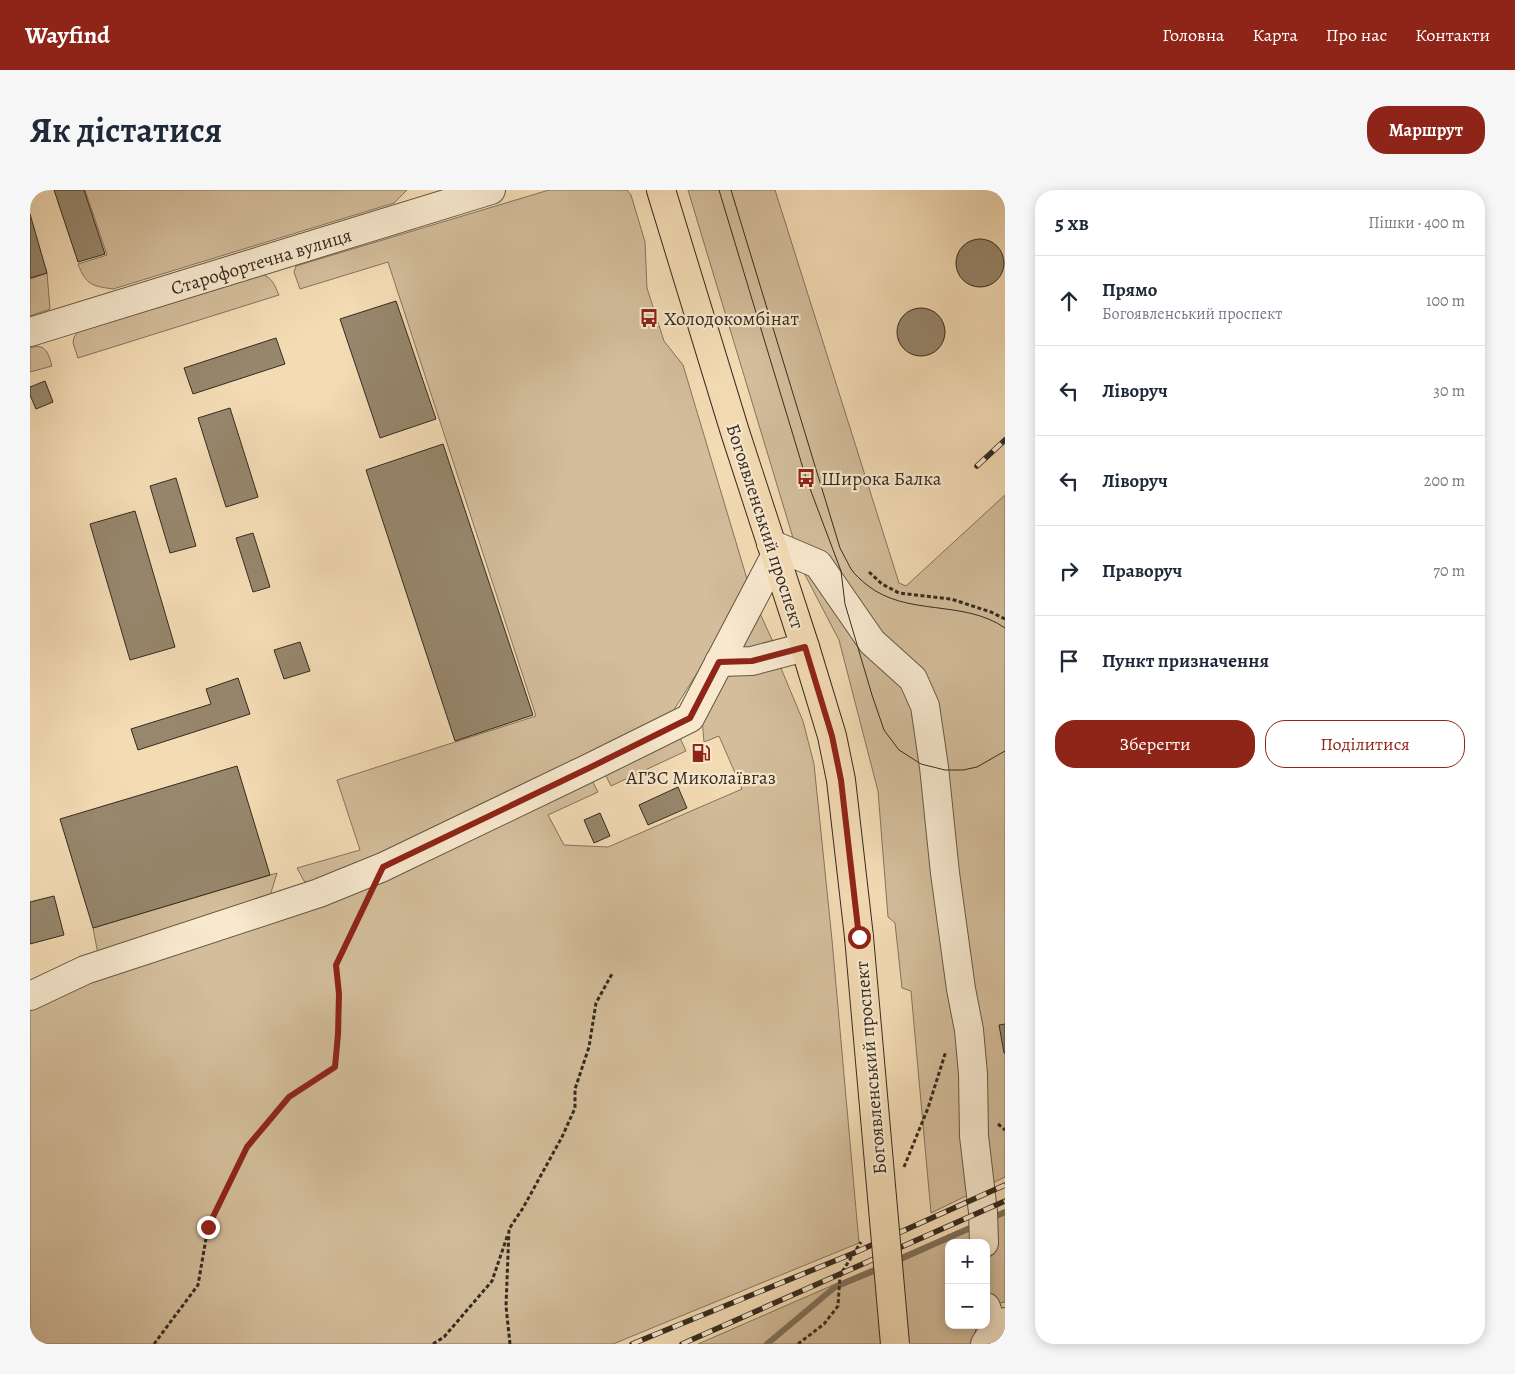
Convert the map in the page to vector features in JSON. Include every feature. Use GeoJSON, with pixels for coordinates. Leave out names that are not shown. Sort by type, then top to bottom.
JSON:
{"type":"FeatureCollection","features":[{"type":"Feature","properties":{"kind":"main road","name":"Богоявленський проспект"},"geometry":{"type":"LineString","coordinates":[[661,190],[735,432],[805,647],[832,736],[841,780],[859,937],[895,1344]]}},
{"type":"Feature","properties":{"kind":"street","name":"Старофортечна вулиця"},"geometry":{"type":"LineString","coordinates":[[30,332],[491,190]]}},
{"type":"Feature","properties":{"kind":"street"},"geometry":{"type":"LineString","coordinates":[[30,996],[85,970],[319,893],[383,867],[690,718],[773,550],[818,564],[872,642],[913,679],[925,706],[960,990],[969,1030],[973,1074],[974,1136],[983,1212],[984,1239]]}},
{"type":"Feature","properties":{"kind":"street"},"geometry":{"type":"LineString","coordinates":[[719,662],[752,661],[805,647]]}},
{"type":"Feature","properties":{"kind":"path"},"geometry":{"type":"LineString","coordinates":[[869,572],[882,584],[899,592],[951,599],[991,612],[1005,619]]}},
{"type":"Feature","properties":{"kind":"path"},"geometry":{"type":"LineString","coordinates":[[154,1344],[198,1285],[208,1227],[247,1147],[289,1097],[335,1067],[339,1002],[336,965],[383,867]]}},
{"type":"Feature","properties":{"kind":"path"},"geometry":{"type":"LineString","coordinates":[[433,1344],[444,1337],[492,1281],[510,1229],[562,1137],[574,1108],[574,1089],[589,1047],[596,1004],[614,972]]}},
{"type":"Feature","properties":{"kind":"path"},"geometry":{"type":"LineString","coordinates":[[903,1169],[928,1108],[949,1042]]}},
{"type":"Feature","properties":{"kind":"path"},"geometry":{"type":"LineString","coordinates":[[510,1229],[506,1306],[510,1344]]}},
{"type":"Feature","properties":{"kind":"path"},"geometry":{"type":"LineString","coordinates":[[798,1344],[824,1324],[838,1306],[840,1275],[865,1237]]}},
{"type":"Feature","properties":{"kind":"shaded area"},"geometry":{"type":"Polygon","coordinates":[[[85,190],[407,190],[394,203],[113,289],[91,283],[84,276],[78,264],[107,255],[85,190]]]}},
{"type":"Feature","properties":{"kind":"shaded area"},"geometry":{"type":"Polygon","coordinates":[[[549,190],[627,190],[631,195],[645,242],[647,288],[664,341],[683,365],[750,589],[670,716],[317,887],[304,881],[297,868],[360,850],[337,780],[536,716],[388,262],[300,289],[294,272],[296,266],[549,190]]]}},
{"type":"Feature","properties":{"kind":"shaded area"},"geometry":{"type":"Polygon","coordinates":[[[688,190],[775,190],[899,583],[906,586],[1005,495],[1005,1177],[931,1213],[911,991],[902,988],[895,923],[888,917],[878,791],[839,640],[803,571],[688,190]]]}},
{"type":"Feature","properties":{"kind":"shaded area"},"geometry":{"type":"Polygon","coordinates":[[[47,273],[50,309],[30,316],[30,279],[47,273]]]}},
{"type":"Feature","properties":{"kind":"shaded area"},"geometry":{"type":"Polygon","coordinates":[[[264,275],[272,281],[279,295],[78,358],[73,343],[74,337],[78,332],[264,275]]]}},
{"type":"Feature","properties":{"kind":"shaded area"},"geometry":{"type":"Polygon","coordinates":[[[37,346],[46,351],[52,366],[30,372],[30,348],[37,346]]]}},
{"type":"Feature","properties":{"kind":"shaded area"},"geometry":{"type":"Polygon","coordinates":[[[758,609],[774,644],[733,655],[758,609]]]}},
{"type":"Feature","properties":{"kind":"shaded area"},"geometry":{"type":"Polygon","coordinates":[[[778,661],[803,721],[814,764],[859,1243],[613,1344],[30,1344],[30,1005],[589,775],[598,792],[548,815],[564,845],[608,847],[742,789],[719,736],[704,742],[702,719],[727,674],[757,674],[772,662],[778,661]]]}},
{"type":"Feature","properties":{"kind":"shaded area"},"geometry":{"type":"Polygon","coordinates":[[[680,738],[686,751],[611,786],[606,776],[606,771],[680,738]]]}},
{"type":"Feature","properties":{"kind":"shaded area"},"geometry":{"type":"Polygon","coordinates":[[[277,873],[270,896],[98,954],[93,928],[277,873]]]}},
{"type":"Feature","properties":{"kind":"shaded area"},"geometry":{"type":"Polygon","coordinates":[[[1005,1210],[1005,1302],[999,1303],[990,1296],[988,1218],[1005,1210]]]}},
{"type":"Feature","properties":{"kind":"shaded area"},"geometry":{"type":"Polygon","coordinates":[[[980,1221],[981,1239],[945,1239],[945,1329],[976,1329],[974,1344],[698,1344],[980,1221]]]}},
{"type":"Feature","properties":{"kind":"building"},"geometry":{"type":"Polygon","coordinates":[[[54,190],[84,190],[105,254],[78,262],[54,190]]]}},
{"type":"Feature","properties":{"kind":"building"},"geometry":{"type":"Polygon","coordinates":[[[30,214],[47,273],[30,278],[30,214]]]}},
{"type":"Feature","properties":{"kind":"building"},"geometry":{"type":"Polygon","coordinates":[[[975,239],[985,239],[997,246],[1004,258],[1004,268],[997,280],[985,287],[975,287],[967,283],[960,276],[956,268],[956,258],[960,250],[967,243],[975,239]]]}},
{"type":"Feature","properties":{"kind":"building"},"geometry":{"type":"Polygon","coordinates":[[[396,301],[436,419],[380,438],[340,319],[396,301]]]}},
{"type":"Feature","properties":{"kind":"building"},"geometry":{"type":"Polygon","coordinates":[[[916,308],[926,308],[938,315],[945,327],[945,337],[938,349],[926,356],[916,356],[908,352],[901,345],[897,337],[897,327],[901,319],[908,312],[916,308]]]}},
{"type":"Feature","properties":{"kind":"building"},"geometry":{"type":"Polygon","coordinates":[[[276,338],[285,364],[193,394],[184,368],[276,338]]]}},
{"type":"Feature","properties":{"kind":"building"},"geometry":{"type":"Polygon","coordinates":[[[45,381],[53,402],[36,409],[30,395],[30,387],[45,381]]]}},
{"type":"Feature","properties":{"kind":"building"},"geometry":{"type":"Polygon","coordinates":[[[230,408],[258,497],[226,507],[198,418],[230,408]]]}},
{"type":"Feature","properties":{"kind":"building"},"geometry":{"type":"Polygon","coordinates":[[[443,444],[533,715],[455,741],[366,470],[443,444]]]}},
{"type":"Feature","properties":{"kind":"building"},"geometry":{"type":"Polygon","coordinates":[[[176,478],[196,546],[170,553],[150,486],[176,478]]]}},
{"type":"Feature","properties":{"kind":"building"},"geometry":{"type":"Polygon","coordinates":[[[135,511],[175,647],[130,660],[90,524],[135,511]]]}},
{"type":"Feature","properties":{"kind":"building"},"geometry":{"type":"Polygon","coordinates":[[[253,533],[270,587],[253,592],[236,538],[253,533]]]}},
{"type":"Feature","properties":{"kind":"building"},"geometry":{"type":"Polygon","coordinates":[[[300,642],[310,671],[284,679],[274,650],[300,642]]]}},
{"type":"Feature","properties":{"kind":"building"},"geometry":{"type":"Polygon","coordinates":[[[238,678],[250,714],[138,750],[131,729],[211,704],[206,689],[238,678]]]}},
{"type":"Feature","properties":{"kind":"building"},"geometry":{"type":"Polygon","coordinates":[[[237,766],[270,875],[93,928],[60,819],[237,766]]]}},
{"type":"Feature","properties":{"kind":"building"},"geometry":{"type":"Polygon","coordinates":[[[678,787],[687,808],[648,825],[639,805],[678,787]]]}},
{"type":"Feature","properties":{"kind":"building"},"geometry":{"type":"Polygon","coordinates":[[[600,813],[610,836],[594,843],[584,820],[600,813]]]}},
{"type":"Feature","properties":{"kind":"building"},"geometry":{"type":"Polygon","coordinates":[[[54,896],[64,935],[30,944],[30,902],[54,896]]]}},
{"type":"Feature","properties":{"kind":"building"},"geometry":{"type":"Polygon","coordinates":[[[1005,1024],[1005,1053],[1004,1053],[999,1025],[1005,1024]]]}},
{"type":"Feature","properties":{"kind":"waterway"},"geometry":{"type":"LineString","coordinates":[[990,1219],[1005,1212]]}},
{"type":"Feature","properties":{"kind":"waterway"},"geometry":{"type":"LineString","coordinates":[[894,1262],[977,1225]]}},
{"type":"Feature","properties":{"kind":"waterway"},"geometry":{"type":"LineString","coordinates":[[767,1344],[835,1287],[881,1268]]}},
{"type":"Feature","properties":{"kind":"tram line"},"geometry":{"type":"LineString","coordinates":[[719,190],[806,478],[841,571],[845,604],[884,730],[899,750],[921,764],[945,770],[963,770],[977,767],[1005,751]]}},
{"type":"Feature","properties":{"kind":"tram line"},"geometry":{"type":"LineString","coordinates":[[731,190],[840,548],[851,569],[867,585],[883,595],[917,605],[972,614],[989,619],[1005,628]]}},
{"type":"Feature","properties":{"kind":"railway"},"geometry":{"type":"LineString","coordinates":[[977,466],[1005,440]]}},
{"type":"Feature","properties":{"kind":"railway"},"geometry":{"type":"LineString","coordinates":[[632,1344],[854,1253],[1005,1185]]}},
{"type":"Feature","properties":{"kind":"railway"},"geometry":{"type":"LineString","coordinates":[[682,1344],[1005,1201]]}},
{"type":"Feature","properties":{"kind":"place","name":"Холодокомбінат"},"geometry":{"type":"Point","coordinates":[649,318]}},
{"type":"Feature","properties":{"kind":"place","name":"Широка Балка"},"geometry":{"type":"Point","coordinates":[806,478]}},
{"type":"Feature","properties":{"kind":"place","name":"АГЗС Миколаївгаз"},"geometry":{"type":"Point","coordinates":[701,753]}},
{"type":"Feature","properties":{"kind":"route"},"geometry":{"type":"LineString","coordinates":[[208,1227],[247,1147],[289,1097],[335,1067],[339,994],[336,965],[383,867],[690,718],[719,662],[752,661],[805,647],[832,736],[841,780],[859,937]]}}]}
